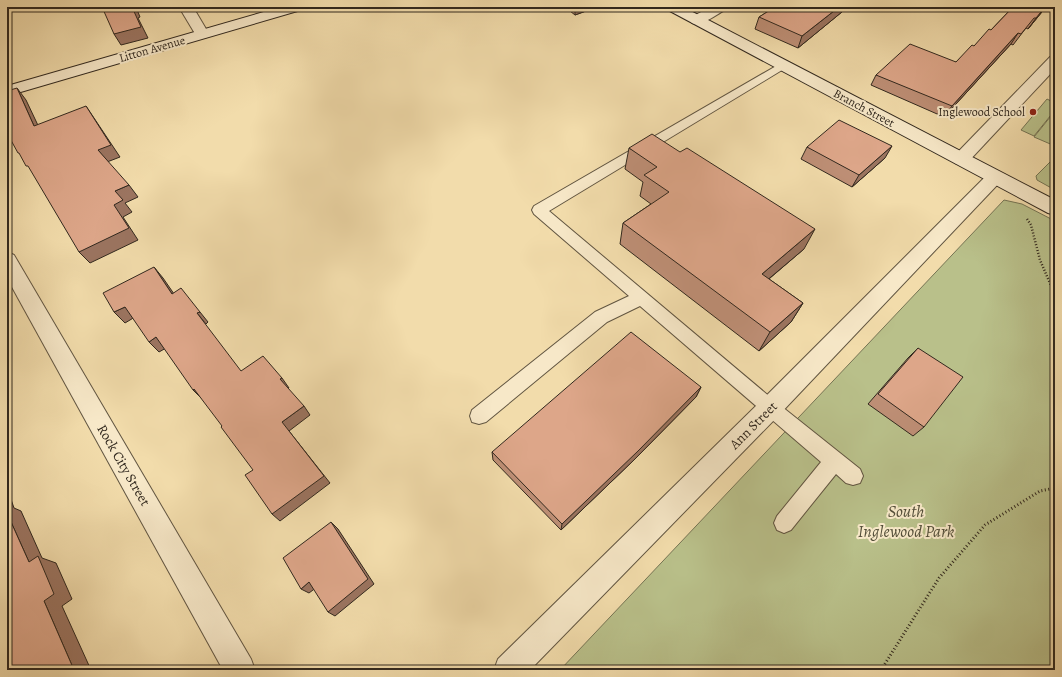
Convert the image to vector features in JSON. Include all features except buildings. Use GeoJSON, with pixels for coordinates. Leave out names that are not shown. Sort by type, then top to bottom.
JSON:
{"type":"FeatureCollection","features":[{"type":"Feature","properties":{"kind":"street"},"geometry":{"type":"LineString","coordinates":[[186,7],[202,34]]}},
{"type":"Feature","properties":{"kind":"street","name":"Litton Avenue"},"geometry":{"type":"LineString","coordinates":[[7,92],[296,7]]}},
{"type":"Feature","properties":{"kind":"street","name":"Branch Street"},"geometry":{"type":"LineString","coordinates":[[673,7],[1055,208]]}},
{"type":"Feature","properties":{"kind":"street"},"geometry":{"type":"LineString","coordinates":[[697,20],[720,7]]}},
{"type":"Feature","properties":{"kind":"street"},"geometry":{"type":"LineString","coordinates":[[961,159],[1055,60]]}},
{"type":"Feature","properties":{"kind":"street","name":"Ann Street"},"geometry":{"type":"LineString","coordinates":[[509,670],[770,408],[995,177]]}},
{"type":"Feature","properties":{"kind":"street","name":"Rock City Street"},"geometry":{"type":"LineString","coordinates":[[7,260],[240,670]]}},
{"type":"Feature","properties":{"kind":"lane"},"geometry":{"type":"LineString","coordinates":[[783,65],[538,210],[770,408],[853,476]]}},
{"type":"Feature","properties":{"kind":"lane"},"geometry":{"type":"LineString","coordinates":[[479,416],[602,317],[641,298]]}},
{"type":"Feature","properties":{"kind":"lane"},"geometry":{"type":"LineString","coordinates":[[784,523],[834,461]]}},
{"type":"Feature","properties":{"kind":"path"},"geometry":{"type":"LineString","coordinates":[[1027,219],[1031,225],[1040,260],[1055,295]]}},
{"type":"Feature","properties":{"kind":"path"},"geometry":{"type":"LineString","coordinates":[[881,670],[939,578],[985,525],[1040,491],[1055,488]]}},
{"type":"Feature","properties":{"kind":"green space"},"geometry":{"type":"Polygon","coordinates":[[[1047,99],[1055,103],[1055,110],[1034,136],[1021,130],[1047,99]]]}},
{"type":"Feature","properties":{"kind":"green space"},"geometry":{"type":"Polygon","coordinates":[[[1055,111],[1055,146],[1034,137],[1055,111]]]}},
{"type":"Feature","properties":{"kind":"green space"},"geometry":{"type":"Polygon","coordinates":[[[1050,162],[1055,162],[1055,190],[1037,180],[1036,176],[1050,162]]]}},
{"type":"Feature","properties":{"kind":"green space","name":"South Inglewood Park"},"geometry":{"type":"Polygon","coordinates":[[[1004,200],[1022,204],[1055,221],[1055,670],[560,670],[1004,200]]]}},
{"type":"Feature","properties":{"kind":"place","name":"Inglewood School"},"geometry":{"type":"Point","coordinates":[1033,112]}}]}
